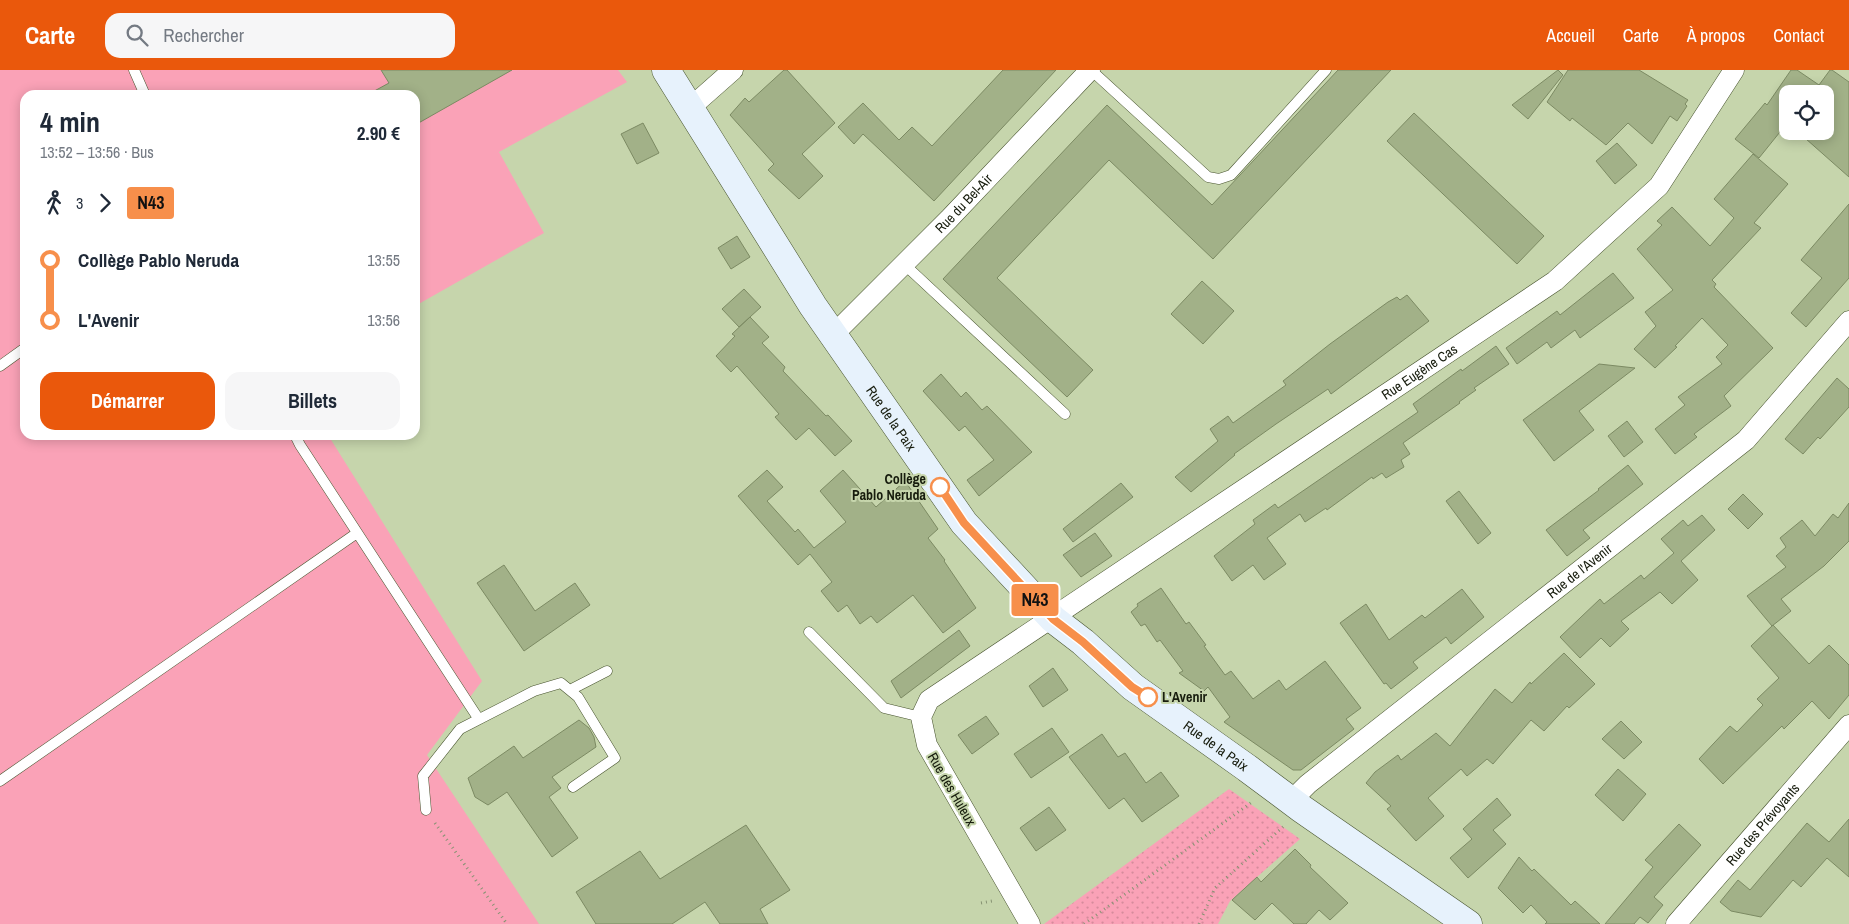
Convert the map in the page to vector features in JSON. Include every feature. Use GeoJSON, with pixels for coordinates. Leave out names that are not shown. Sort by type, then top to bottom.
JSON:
{"type":"FeatureCollection","features":[{"type":"Feature","properties":{"kind":"street","name":"Rue de la Paix"},"geometry":{"type":"LineString","coordinates":[[666,70],[813,306],[964,523],[1053,619],[1083,642],[1132,687],[1468,924]]}},
{"type":"Feature","properties":{"kind":"street"},"geometry":{"type":"LineString","coordinates":[[690,108],[733,70]]}},
{"type":"Feature","properties":{"kind":"street","name":"Rue du Bel-Air"},"geometry":{"type":"LineString","coordinates":[[834,334],[949,219],[1090,70]]}},
{"type":"Feature","properties":{"kind":"street","name":"Rue Eugène Cas"},"geometry":{"type":"LineString","coordinates":[[1053,619],[1555,280],[1659,186],[1734,70]]}},
{"type":"Feature","properties":{"kind":"street","name":"Rue de l'Avenir"},"geometry":{"type":"LineString","coordinates":[[1289,799],[1746,440],[1849,322]]}},
{"type":"Feature","properties":{"kind":"street"},"geometry":{"type":"LineString","coordinates":[[921,717],[929,700],[1053,619]]}},
{"type":"Feature","properties":{"kind":"street","name":"Rue des Huleux"},"geometry":{"type":"LineString","coordinates":[[921,717],[927,745],[1030,924]]}},
{"type":"Feature","properties":{"kind":"street","name":"Rue des Prévoyants"},"geometry":{"type":"LineString","coordinates":[[1676,924],[1849,725]]}},
{"type":"Feature","properties":{"kind":"lane"},"geometry":{"type":"LineString","coordinates":[[134,70],[143,90]]}},
{"type":"Feature","properties":{"kind":"lane"},"geometry":{"type":"LineString","coordinates":[[1090,70],[1208,177],[1219,179],[1232,175],[1326,70]]}},
{"type":"Feature","properties":{"kind":"lane"},"geometry":{"type":"LineString","coordinates":[[904,264],[1066,414]]}},
{"type":"Feature","properties":{"kind":"lane"},"geometry":{"type":"LineString","coordinates":[[0,366],[20,352]]}},
{"type":"Feature","properties":{"kind":"lane"},"geometry":{"type":"LineString","coordinates":[[298,440],[478,718]]}},
{"type":"Feature","properties":{"kind":"lane"},"geometry":{"type":"LineString","coordinates":[[0,781],[357,533]]}},
{"type":"Feature","properties":{"kind":"lane"},"geometry":{"type":"LineString","coordinates":[[809,632],[884,708],[921,717]]}},
{"type":"Feature","properties":{"kind":"lane"},"geometry":{"type":"LineString","coordinates":[[570,690],[607,671]]}},
{"type":"Feature","properties":{"kind":"lane"},"geometry":{"type":"LineString","coordinates":[[426,810],[423,776],[460,729],[478,718],[534,691],[561,683],[578,698],[615,758],[573,786]]}},
{"type":"Feature","properties":{"kind":"path"},"geometry":{"type":"LineString","coordinates":[[1084,924],[1289,799]]}},
{"type":"Feature","properties":{"kind":"path"},"geometry":{"type":"LineString","coordinates":[[1199,924],[1215,888],[1289,799]]}},
{"type":"Feature","properties":{"kind":"path"},"geometry":{"type":"LineString","coordinates":[[426,810],[507,924]]}},
{"type":"Feature","properties":{"kind":"shaded area"},"geometry":{"type":"Polygon","coordinates":[[[0,70],[618,70],[627,82],[499,152],[544,233],[420,303],[420,90],[20,90],[20,440],[331,440],[482,681],[427,755],[539,924],[0,924],[0,70]]]}},
{"type":"Feature","properties":{"kind":"shaded area"},"geometry":{"type":"Polygon","coordinates":[[[1229,789],[1300,839],[1230,901],[1218,924],[1044,924],[1229,789]]]}},
{"type":"Feature","properties":{"kind":"building"},"geometry":{"type":"Polygon","coordinates":[[[381,70],[512,70],[420,122],[420,90],[376,90],[389,83],[381,70]]]}},
{"type":"Feature","properties":{"kind":"building"},"geometry":{"type":"Polygon","coordinates":[[[784,70],[787,70],[835,123],[802,154],[823,176],[799,199],[768,170],[774,164],[730,115],[745,98],[749,102],[784,70]]]}},
{"type":"Feature","properties":{"kind":"building"},"geometry":{"type":"Polygon","coordinates":[[[1003,70],[1056,70],[934,201],[863,134],[854,144],[838,127],[863,103],[899,140],[912,127],[932,146],[1003,70]]]}},
{"type":"Feature","properties":{"kind":"building"},"geometry":{"type":"Polygon","coordinates":[[[1338,70],[1391,70],[1213,259],[1109,160],[997,278],[1093,370],[1067,397],[943,279],[1107,105],[1212,205],[1338,70]]]}},
{"type":"Feature","properties":{"kind":"building"},"geometry":{"type":"Polygon","coordinates":[[[1558,70],[1563,75],[1528,119],[1512,105],[1558,70]]]}},
{"type":"Feature","properties":{"kind":"building"},"geometry":{"type":"Polygon","coordinates":[[[1568,70],[1639,70],[1688,100],[1685,104],[1687,106],[1677,121],[1670,116],[1652,144],[1628,123],[1606,145],[1572,118],[1570,121],[1547,102],[1568,70]]]}},
{"type":"Feature","properties":{"kind":"building"},"geometry":{"type":"Polygon","coordinates":[[[1791,70],[1797,70],[1819,85],[1781,85],[1791,70]]]}},
{"type":"Feature","properties":{"kind":"building"},"geometry":{"type":"Polygon","coordinates":[[[1830,70],[1849,82],[1849,177],[1807,140],[1834,140],[1834,85],[1819,85],[1830,70]]]}},
{"type":"Feature","properties":{"kind":"building"},"geometry":{"type":"Polygon","coordinates":[[[1779,88],[1779,133],[1759,158],[1735,139],[1765,103],[1767,105],[1779,88]]]}},
{"type":"Feature","properties":{"kind":"building"},"geometry":{"type":"Polygon","coordinates":[[[1414,113],[1544,236],[1517,264],[1387,141],[1414,113]]]}},
{"type":"Feature","properties":{"kind":"building"},"geometry":{"type":"Polygon","coordinates":[[[643,123],[659,153],[637,164],[621,134],[643,123]]]}},
{"type":"Feature","properties":{"kind":"building"},"geometry":{"type":"Polygon","coordinates":[[[1617,143],[1637,165],[1615,184],[1596,161],[1617,143]]]}},
{"type":"Feature","properties":{"kind":"building"},"geometry":{"type":"Polygon","coordinates":[[[1753,154],[1788,184],[1754,223],[1761,228],[1712,280],[1716,284],[1714,287],[1773,348],[1724,396],[1731,406],[1694,434],[1697,437],[1675,454],[1655,429],[1685,405],[1678,397],[1722,364],[1716,357],[1728,345],[1702,318],[1675,346],[1677,347],[1655,368],[1634,349],[1656,326],[1645,312],[1673,290],[1637,249],[1662,225],[1657,221],[1672,207],[1710,246],[1734,218],[1714,199],[1753,154]]]}},
{"type":"Feature","properties":{"kind":"building"},"geometry":{"type":"Polygon","coordinates":[[[1849,204],[1849,278],[1806,327],[1791,313],[1822,278],[1801,260],[1849,204]]]}},
{"type":"Feature","properties":{"kind":"building"},"geometry":{"type":"Polygon","coordinates":[[[737,236],[750,257],[731,269],[718,248],[737,236]]]}},
{"type":"Feature","properties":{"kind":"building"},"geometry":{"type":"Polygon","coordinates":[[[1613,273],[1634,298],[1580,338],[1575,330],[1551,348],[1547,342],[1517,364],[1506,348],[1557,311],[1560,315],[1613,273]]]}},
{"type":"Feature","properties":{"kind":"building"},"geometry":{"type":"Polygon","coordinates":[[[1202,281],[1234,311],[1203,344],[1171,314],[1202,281]]]}},
{"type":"Feature","properties":{"kind":"building"},"geometry":{"type":"Polygon","coordinates":[[[744,289],[761,307],[739,327],[722,309],[744,289]]]}},
{"type":"Feature","properties":{"kind":"building"},"geometry":{"type":"Polygon","coordinates":[[[1407,295],[1429,321],[1331,394],[1328,389],[1234,454],[1191,492],[1175,477],[1218,441],[1210,429],[1228,416],[1233,423],[1286,385],[1283,381],[1330,344],[1388,302],[1397,297],[1400,300],[1407,295]]]}},
{"type":"Feature","properties":{"kind":"building"},"geometry":{"type":"Polygon","coordinates":[[[750,317],[769,337],[762,343],[785,367],[783,371],[852,441],[835,456],[809,428],[796,440],[775,417],[779,414],[737,366],[731,372],[716,356],[735,336],[732,334],[750,317]]]}},
{"type":"Feature","properties":{"kind":"building"},"geometry":{"type":"Polygon","coordinates":[[[1496,346],[1509,364],[1474,388],[1476,390],[1460,403],[1403,443],[1410,454],[1401,460],[1404,467],[1386,478],[1382,473],[1373,479],[1372,477],[1327,510],[1326,508],[1305,522],[1300,514],[1267,538],[1286,564],[1264,580],[1253,565],[1232,581],[1214,556],[1255,524],[1253,520],[1275,504],[1278,508],[1418,412],[1413,404],[1496,346]]]}},
{"type":"Feature","properties":{"kind":"building"},"geometry":{"type":"Polygon","coordinates":[[[1599,364],[1635,368],[1579,411],[1594,430],[1554,461],[1523,420],[1599,364]]]}},
{"type":"Feature","properties":{"kind":"building"},"geometry":{"type":"Polygon","coordinates":[[[941,374],[961,397],[966,392],[982,410],[987,406],[1032,452],[979,496],[967,480],[994,460],[965,426],[959,431],[923,391],[941,374]]]}},
{"type":"Feature","properties":{"kind":"building"},"geometry":{"type":"Polygon","coordinates":[[[1837,378],[1849,389],[1849,407],[1820,439],[1818,437],[1803,454],[1785,439],[1837,378]]]}},
{"type":"Feature","properties":{"kind":"building"},"geometry":{"type":"Polygon","coordinates":[[[1627,421],[1643,442],[1624,457],[1608,436],[1627,421]]]}},
{"type":"Feature","properties":{"kind":"building"},"geometry":{"type":"Polygon","coordinates":[[[1628,465],[1643,484],[1583,530],[1590,538],[1567,556],[1546,530],[1599,490],[1628,465]]]}},
{"type":"Feature","properties":{"kind":"building"},"geometry":{"type":"Polygon","coordinates":[[[767,470],[783,487],[767,501],[795,532],[798,529],[814,548],[846,522],[820,491],[843,470],[876,507],[905,481],[938,529],[928,538],[945,560],[976,608],[943,633],[913,595],[877,623],[871,616],[860,624],[847,605],[838,612],[821,591],[832,582],[810,554],[798,565],[738,496],[767,470]]]}},
{"type":"Feature","properties":{"kind":"building"},"geometry":{"type":"Polygon","coordinates":[[[1121,483],[1133,497],[1073,542],[1063,529],[1121,483]]]}},
{"type":"Feature","properties":{"kind":"building"},"geometry":{"type":"Polygon","coordinates":[[[1459,491],[1491,533],[1478,544],[1446,501],[1459,491]]]}},
{"type":"Feature","properties":{"kind":"building"},"geometry":{"type":"Polygon","coordinates":[[[1743,494],[1763,514],[1748,529],[1728,509],[1743,494]]]}},
{"type":"Feature","properties":{"kind":"building"},"geometry":{"type":"Polygon","coordinates":[[[1849,503],[1849,541],[1824,566],[1781,599],[1791,611],[1772,626],[1747,596],[1786,567],[1776,556],[1786,547],[1780,538],[1802,520],[1815,536],[1833,514],[1838,518],[1849,503]]]}},
{"type":"Feature","properties":{"kind":"building"},"geometry":{"type":"Polygon","coordinates":[[[1702,515],[1715,530],[1681,561],[1698,580],[1672,604],[1660,592],[1621,621],[1629,629],[1610,647],[1601,638],[1580,658],[1560,637],[1600,599],[1604,604],[1641,575],[1644,579],[1674,553],[1661,539],[1683,520],[1688,526],[1702,515]]]}},
{"type":"Feature","properties":{"kind":"building"},"geometry":{"type":"Polygon","coordinates":[[[1095,533],[1112,556],[1081,577],[1063,555],[1095,533]]]}},
{"type":"Feature","properties":{"kind":"building"},"geometry":{"type":"Polygon","coordinates":[[[504,565],[535,611],[575,583],[590,605],[524,651],[477,583],[504,565]]]}},
{"type":"Feature","properties":{"kind":"building"},"geometry":{"type":"Polygon","coordinates":[[[1161,588],[1186,624],[1189,622],[1206,645],[1204,646],[1225,675],[1231,671],[1253,699],[1279,680],[1286,690],[1325,661],[1361,708],[1346,719],[1354,729],[1301,770],[1293,770],[1224,722],[1230,717],[1208,687],[1204,691],[1179,673],[1183,671],[1160,640],[1157,642],[1145,624],[1141,626],[1131,612],[1138,606],[1137,604],[1161,588]]]}},
{"type":"Feature","properties":{"kind":"building"},"geometry":{"type":"Polygon","coordinates":[[[1462,589],[1484,617],[1451,644],[1446,637],[1413,662],[1418,668],[1391,689],[1386,683],[1384,684],[1340,623],[1366,604],[1389,640],[1422,615],[1425,618],[1462,589]]]}},
{"type":"Feature","properties":{"kind":"building"},"geometry":{"type":"Polygon","coordinates":[[[1773,625],[1809,664],[1829,645],[1849,665],[1849,695],[1829,719],[1812,701],[1784,729],[1782,726],[1723,784],[1699,759],[1730,726],[1737,732],[1763,705],[1757,699],[1779,678],[1751,646],[1773,625]]]}},
{"type":"Feature","properties":{"kind":"building"},"geometry":{"type":"Polygon","coordinates":[[[959,630],[970,646],[901,698],[891,681],[959,630]]]}},
{"type":"Feature","properties":{"kind":"building"},"geometry":{"type":"Polygon","coordinates":[[[1564,653],[1595,684],[1569,708],[1567,706],[1544,731],[1531,720],[1493,764],[1487,759],[1467,776],[1461,769],[1428,798],[1444,816],[1416,841],[1387,809],[1391,806],[1366,783],[1375,772],[1398,755],[1401,760],[1436,733],[1450,746],[1495,689],[1512,703],[1530,682],[1531,684],[1564,653]]]}},
{"type":"Feature","properties":{"kind":"building"},"geometry":{"type":"Polygon","coordinates":[[[1053,668],[1068,690],[1043,707],[1029,686],[1053,668]]]}},
{"type":"Feature","properties":{"kind":"building"},"geometry":{"type":"Polygon","coordinates":[[[986,716],[999,734],[972,754],[958,735],[986,716]]]}},
{"type":"Feature","properties":{"kind":"building"},"geometry":{"type":"Polygon","coordinates":[[[579,720],[589,728],[594,737],[596,747],[552,777],[561,788],[549,797],[578,838],[552,857],[507,792],[488,805],[475,797],[468,778],[514,746],[523,758],[579,720]]]}},
{"type":"Feature","properties":{"kind":"building"},"geometry":{"type":"Polygon","coordinates":[[[1621,721],[1642,742],[1624,759],[1602,739],[1621,721]]]}},
{"type":"Feature","properties":{"kind":"building"},"geometry":{"type":"Polygon","coordinates":[[[1052,728],[1069,752],[1031,778],[1014,754],[1052,728]]]}},
{"type":"Feature","properties":{"kind":"building"},"geometry":{"type":"Polygon","coordinates":[[[1102,734],[1118,757],[1125,753],[1146,783],[1161,772],[1179,796],[1142,822],[1124,798],[1109,809],[1069,757],[1102,734]]]}},
{"type":"Feature","properties":{"kind":"building"},"geometry":{"type":"Polygon","coordinates":[[[1618,769],[1646,794],[1623,821],[1595,795],[1618,769]]]}},
{"type":"Feature","properties":{"kind":"building"},"geometry":{"type":"Polygon","coordinates":[[[1497,798],[1511,815],[1493,830],[1506,844],[1468,878],[1450,858],[1472,839],[1463,829],[1497,798]]]}},
{"type":"Feature","properties":{"kind":"building"},"geometry":{"type":"Polygon","coordinates":[[[1049,807],[1066,830],[1036,851],[1020,828],[1049,807]]]}},
{"type":"Feature","properties":{"kind":"building"},"geometry":{"type":"Polygon","coordinates":[[[1849,819],[1849,877],[1827,858],[1801,887],[1793,880],[1761,917],[1731,911],[1720,902],[1738,880],[1750,890],[1807,823],[1829,842],[1849,819]]]}},
{"type":"Feature","properties":{"kind":"building"},"geometry":{"type":"Polygon","coordinates":[[[1679,824],[1701,845],[1654,897],[1663,905],[1648,923],[1640,917],[1634,924],[1605,924],[1653,867],[1645,860],[1679,824]]]}},
{"type":"Feature","properties":{"kind":"building"},"geometry":{"type":"Polygon","coordinates":[[[746,825],[790,890],[760,909],[768,924],[720,924],[705,902],[672,924],[596,924],[576,892],[640,851],[660,879],[746,825]]]}},
{"type":"Feature","properties":{"kind":"building"},"geometry":{"type":"Polygon","coordinates":[[[1295,849],[1311,865],[1310,867],[1348,903],[1330,920],[1319,910],[1306,924],[1294,924],[1272,903],[1255,920],[1232,900],[1257,877],[1261,882],[1295,849]]]}},
{"type":"Feature","properties":{"kind":"building"},"geometry":{"type":"Polygon","coordinates":[[[1519,857],[1571,905],[1575,901],[1600,924],[1545,924],[1547,922],[1531,905],[1523,913],[1498,888],[1519,857]]]}},
{"type":"Feature","properties":{"kind":"bus line","name":"N43"},"geometry":{"type":"LineString","coordinates":[[940,487],[964,523],[1053,619],[1083,642],[1132,687],[1148,697]]}},
{"type":"Feature","properties":{"kind":"place","name":"Collège Pablo Neruda"},"geometry":{"type":"Point","coordinates":[940,487]}},
{"type":"Feature","properties":{"kind":"place","name":"L'Avenir"},"geometry":{"type":"Point","coordinates":[1148,697]}}]}
